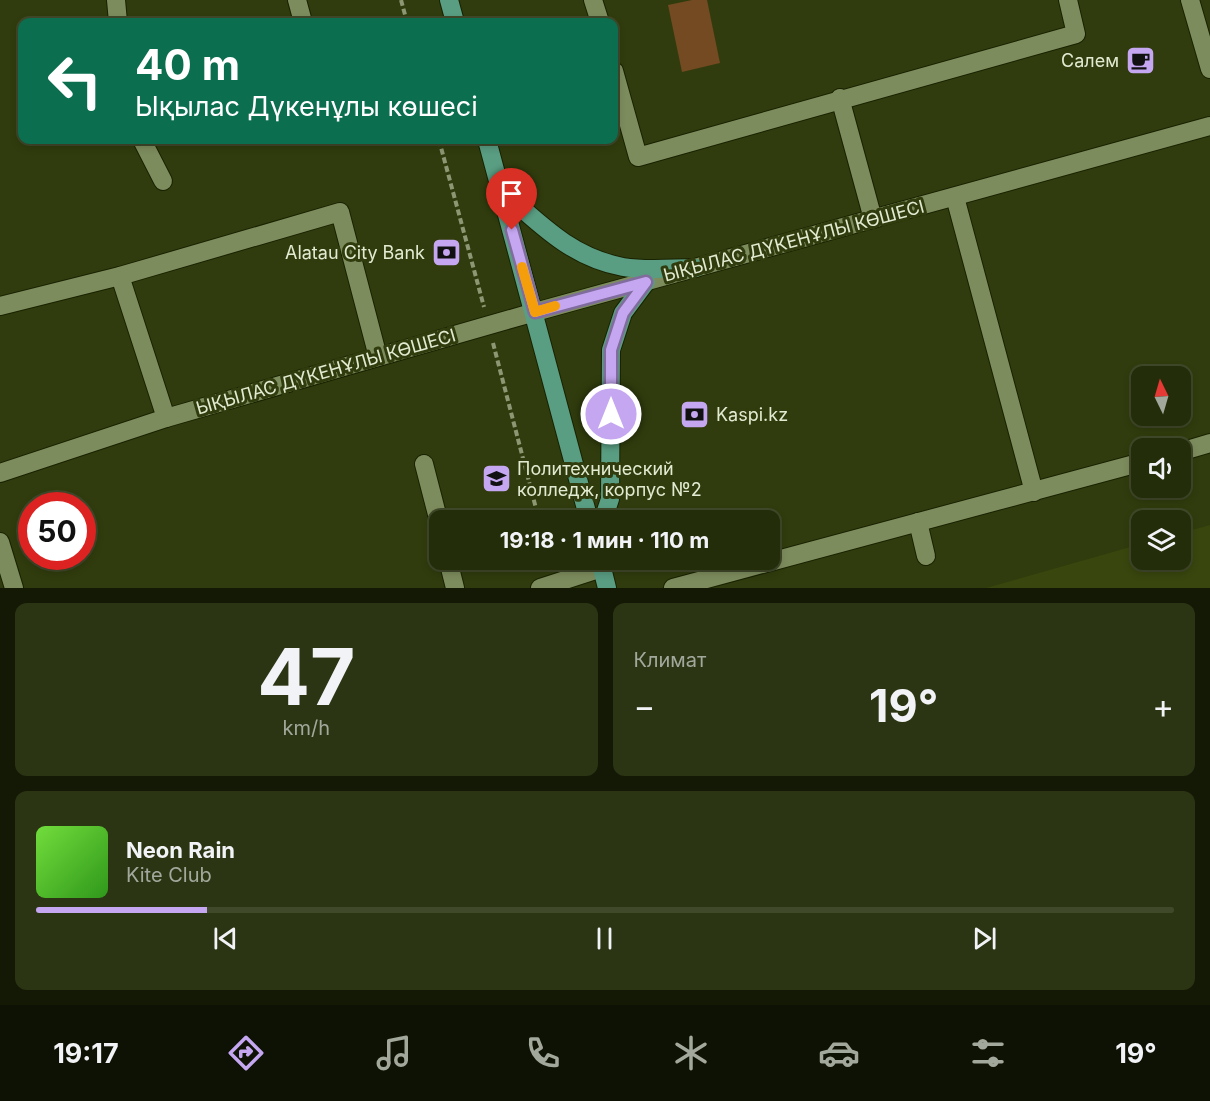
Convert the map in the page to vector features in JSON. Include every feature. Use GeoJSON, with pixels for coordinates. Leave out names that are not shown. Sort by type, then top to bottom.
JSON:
{"type":"FeatureCollection","features":[{"type":"Feature","properties":{"kind":"main road"},"geometry":{"type":"LineString","coordinates":[[449,0],[454,18]]}},
{"type":"Feature","properties":{"kind":"main road"},"geometry":{"type":"LineString","coordinates":[[488,144],[586,510]]}},
{"type":"Feature","properties":{"kind":"main road"},"geometry":{"type":"LineString","coordinates":[[500,189],[559,240],[591,259],[625,267],[696,268]]}},
{"type":"Feature","properties":{"kind":"main road"},"geometry":{"type":"LineString","coordinates":[[606,510],[610,499],[611,350],[623,313],[646,282]]}},
{"type":"Feature","properties":{"kind":"main road"},"geometry":{"type":"LineString","coordinates":[[602,570],[607,588]]}},
{"type":"Feature","properties":{"kind":"street"},"geometry":{"type":"LineString","coordinates":[[116,0],[118,18]]}},
{"type":"Feature","properties":{"kind":"street"},"geometry":{"type":"LineString","coordinates":[[297,0],[302,18]]}},
{"type":"Feature","properties":{"kind":"street"},"geometry":{"type":"LineString","coordinates":[[593,0],[599,18]]}},
{"type":"Feature","properties":{"kind":"street"},"geometry":{"type":"LineString","coordinates":[[618,85],[638,157],[840,98],[1076,34],[1068,0]]}},
{"type":"Feature","properties":{"kind":"street"},"geometry":{"type":"LineString","coordinates":[[1190,0],[1210,69]]}},
{"type":"Feature","properties":{"kind":"street"},"geometry":{"type":"LineString","coordinates":[[840,98],[873,219]]}},
{"type":"Feature","properties":{"kind":"street","name":"ЫҚЫЛАС ДҮКЕНҰЛЫ КӨШЕСІ"},"geometry":{"type":"LineString","coordinates":[[0,473],[166,418],[378,357],[1210,126]]}},
{"type":"Feature","properties":{"kind":"street"},"geometry":{"type":"LineString","coordinates":[[144,144],[163,181]]}},
{"type":"Feature","properties":{"kind":"street"},"geometry":{"type":"LineString","coordinates":[[954,197],[1034,492]]}},
{"type":"Feature","properties":{"kind":"street"},"geometry":{"type":"LineString","coordinates":[[0,306],[120,276],[340,212],[378,357]]}},
{"type":"Feature","properties":{"kind":"street"},"geometry":{"type":"LineString","coordinates":[[120,276],[166,418]]}},
{"type":"Feature","properties":{"kind":"street"},"geometry":{"type":"LineString","coordinates":[[1191,449],[1210,443]]}},
{"type":"Feature","properties":{"kind":"street"},"geometry":{"type":"LineString","coordinates":[[424,464],[436,510]]}},
{"type":"Feature","properties":{"kind":"street"},"geometry":{"type":"LineString","coordinates":[[673,588],[1131,465]]}},
{"type":"Feature","properties":{"kind":"street"},"geometry":{"type":"LineString","coordinates":[[918,522],[926,556]]}},
{"type":"Feature","properties":{"kind":"street"},"geometry":{"type":"LineString","coordinates":[[0,542],[14,588]]}},
{"type":"Feature","properties":{"kind":"street"},"geometry":{"type":"LineString","coordinates":[[450,570],[455,588]]}},
{"type":"Feature","properties":{"kind":"street"},"geometry":{"type":"LineString","coordinates":[[540,588],[586,570]]}},
{"type":"Feature","properties":{"kind":"path"},"geometry":{"type":"LineString","coordinates":[[401,0],[406,18]]}},
{"type":"Feature","properties":{"kind":"shaded area"},"geometry":{"type":"Polygon","coordinates":[[[692,0],[707,0],[720,63],[682,72],[668,5],[692,0]]]}},
{"type":"Feature","properties":{"kind":"shaded area"},"geometry":{"type":"Polygon","coordinates":[[[1210,525],[1210,588],[986,588],[1131,547],[1131,570],[1191,570],[1191,530],[1210,525]]]}},
{"type":"Feature","properties":{"kind":"slow traffic"},"geometry":{"type":"LineString","coordinates":[[522,267],[535,312],[555,306]]}},
{"type":"Feature","properties":{"kind":"place","name":"Салем"},"geometry":{"type":"Point","coordinates":[1140,61]}},
{"type":"Feature","properties":{"kind":"place","name":"Alatau City Bank"},"geometry":{"type":"Point","coordinates":[446,253]}},
{"type":"Feature","properties":{"kind":"place","name":"Kaspi.kz"},"geometry":{"type":"Point","coordinates":[695,415]}},
{"type":"Feature","properties":{"kind":"place","name":"Политехнический колледж, корпус №2"},"geometry":{"type":"Point","coordinates":[496,479]}},
{"type":"Feature","properties":{"kind":"route"},"geometry":{"type":"LineString","coordinates":[[512,230],[535,312],[646,282],[623,313],[611,350],[611,414]]}}]}
